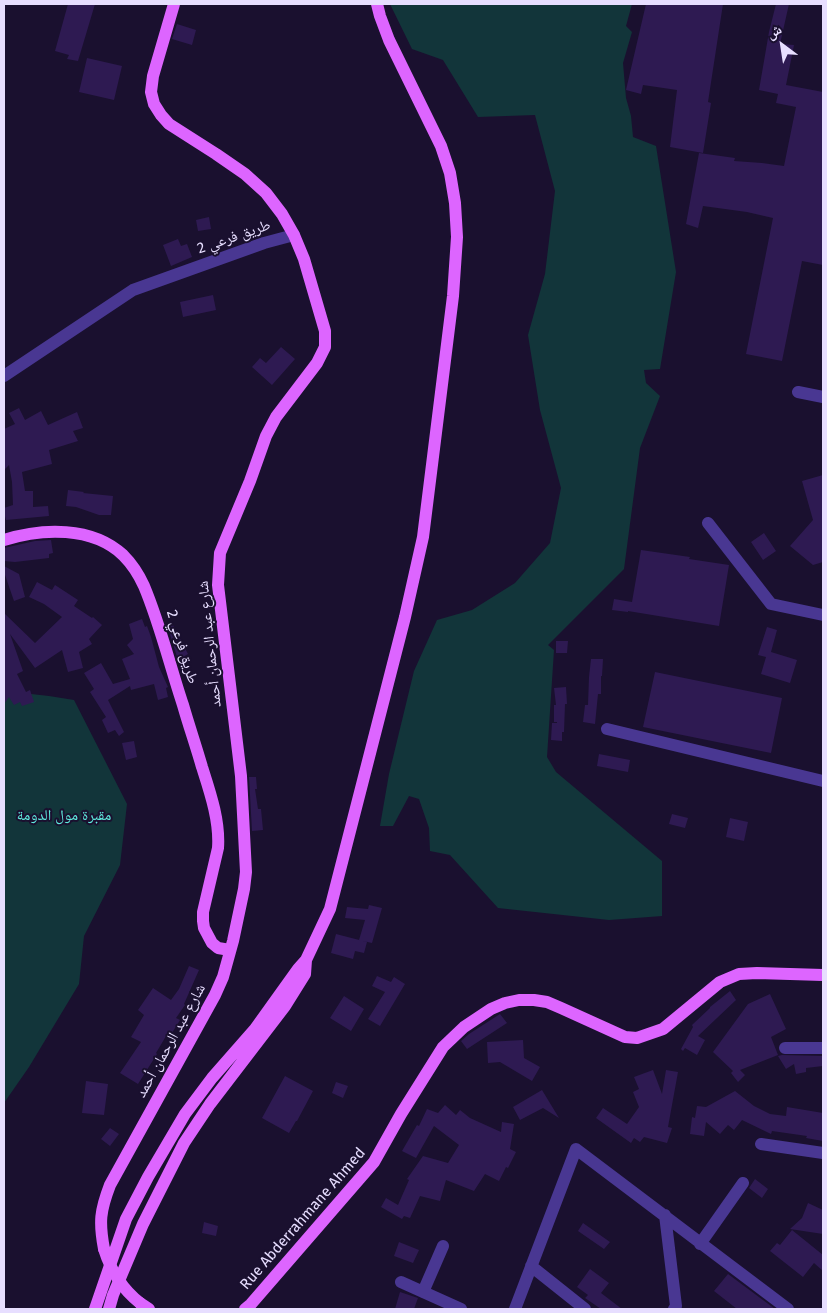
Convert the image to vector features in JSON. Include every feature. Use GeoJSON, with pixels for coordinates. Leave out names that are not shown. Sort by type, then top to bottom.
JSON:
{"type":"FeatureCollection","features":[{"type":"Feature","properties":{"kind":"main road","name":"شارع عبد الرحمان أحمد"},"geometry":{"type":"LineString","coordinates":[[144,1306],[131,1296],[114,1274],[104,1249],[100,1218],[103,1203],[110,1185],[216,995],[230,950],[246,872],[242,776],[220,614],[218,572],[220,553],[250,481],[266,436],[276,418],[318,363],[325,347],[325,331],[304,259],[294,235],[282,214],[266,193],[245,174],[169,124],[154,104],[151,92],[153,76],[174,4]]}},
{"type":"Feature","properties":{"kind":"main road"},"geometry":{"type":"LineString","coordinates":[[95,1309],[126,1219],[184,1114],[254,1029],[306,960],[330,909],[405,617],[423,537],[453,296],[457,237],[455,203],[451,180],[441,146],[390,40],[377,4]]}},
{"type":"Feature","properties":{"kind":"main road","name":"طريق فرعي 2"},"geometry":{"type":"LineString","coordinates":[[4,540],[28,534],[50,532],[86,536],[112,546],[136,572],[152,606],[208,786],[217,825],[218,848],[203,912],[204,928],[212,943],[218,948],[230,950]]}},
{"type":"Feature","properties":{"kind":"main road"},"geometry":{"type":"LineString","coordinates":[[109,1309],[143,1224],[184,1143],[210,1104],[285,1006],[305,974],[306,960]]}},
{"type":"Feature","properties":{"kind":"main road","name":"Rue Abderrahmane Ahmed"},"geometry":{"type":"LineString","coordinates":[[248,1308],[374,1162],[443,1047],[464,1027],[491,1009],[519,1000],[547,1002],[625,1037],[637,1038],[663,1029],[720,982],[739,974],[823,975]]}},
{"type":"Feature","properties":{"kind":"street","name":"طريق فرعي 2"},"geometry":{"type":"LineString","coordinates":[[4,376],[133,290],[264,243],[294,235]]}},
{"type":"Feature","properties":{"kind":"street"},"geometry":{"type":"LineString","coordinates":[[798,392],[823,396]]}},
{"type":"Feature","properties":{"kind":"street"},"geometry":{"type":"LineString","coordinates":[[708,523],[771,604],[823,615]]}},
{"type":"Feature","properties":{"kind":"street"},"geometry":{"type":"LineString","coordinates":[[607,729],[823,781]]}},
{"type":"Feature","properties":{"kind":"street"},"geometry":{"type":"LineString","coordinates":[[785,1048],[823,1048]]}},
{"type":"Feature","properties":{"kind":"street"},"geometry":{"type":"LineString","coordinates":[[761,1144],[823,1153]]}},
{"type":"Feature","properties":{"kind":"street"},"geometry":{"type":"LineString","coordinates":[[515,1309],[576,1150],[788,1309]]}},
{"type":"Feature","properties":{"kind":"street"},"geometry":{"type":"LineString","coordinates":[[700,1244],[743,1183]]}},
{"type":"Feature","properties":{"kind":"street"},"geometry":{"type":"LineString","coordinates":[[665,1215],[676,1306],[674,1309]]}},
{"type":"Feature","properties":{"kind":"street"},"geometry":{"type":"LineString","coordinates":[[423,1292],[442,1246]]}},
{"type":"Feature","properties":{"kind":"street"},"geometry":{"type":"LineString","coordinates":[[531,1266],[585,1309]]}},
{"type":"Feature","properties":{"kind":"street"},"geometry":{"type":"LineString","coordinates":[[401,1282],[461,1309]]}},
{"type":"Feature","properties":{"kind":"green space"},"geometry":{"type":"Polygon","coordinates":[[[390,4],[632,4],[626,26],[632,32],[623,63],[626,98],[631,116],[633,137],[656,146],[676,272],[660,369],[644,370],[646,383],[660,396],[640,448],[624,569],[548,645],[554,650],[547,757],[556,772],[662,861],[662,916],[609,920],[498,908],[450,855],[430,851],[429,828],[419,799],[409,796],[393,826],[380,826],[389,774],[414,671],[437,620],[472,610],[515,583],[550,543],[561,488],[540,410],[528,335],[545,274],[555,191],[535,115],[478,117],[443,60],[412,49],[390,4]]]}},
{"type":"Feature","properties":{"kind":"green space","name":"مقبرة مول الدومة"},"geometry":{"type":"Polygon","coordinates":[[[4,691],[74,700],[127,804],[120,865],[84,936],[79,984],[29,1067],[4,1103],[4,691]]]}},
{"type":"Feature","properties":{"kind":"building"},"geometry":{"type":"Polygon","coordinates":[[[68,4],[95,4],[78,61],[67,59],[69,55],[55,51],[68,4]]]}},
{"type":"Feature","properties":{"kind":"building"},"geometry":{"type":"Polygon","coordinates":[[[646,4],[723,4],[708,102],[711,103],[703,153],[670,147],[677,90],[643,85],[641,94],[626,90],[646,4]]]}},
{"type":"Feature","properties":{"kind":"building"},"geometry":{"type":"Polygon","coordinates":[[[776,4],[789,4],[780,44],[794,45],[786,85],[823,92],[823,265],[802,261],[782,361],[746,354],[773,218],[747,212],[703,206],[698,228],[686,224],[699,153],[735,158],[734,161],[784,166],[796,107],[776,103],[778,94],[759,90],[776,4]]]}},
{"type":"Feature","properties":{"kind":"building"},"geometry":{"type":"Polygon","coordinates":[[[177,24],[196,30],[192,45],[172,39],[177,24]]]}},
{"type":"Feature","properties":{"kind":"building"},"geometry":{"type":"Polygon","coordinates":[[[87,58],[122,66],[114,100],[79,92],[87,58]]]}},
{"type":"Feature","properties":{"kind":"building"},"geometry":{"type":"Polygon","coordinates":[[[209,217],[211,229],[198,231],[196,220],[209,217]]]}},
{"type":"Feature","properties":{"kind":"building"},"geometry":{"type":"Polygon","coordinates":[[[178,239],[181,246],[187,244],[192,257],[171,266],[163,245],[178,239]]]}},
{"type":"Feature","properties":{"kind":"building"},"geometry":{"type":"Polygon","coordinates":[[[213,295],[216,310],[183,317],[180,302],[213,295]]]}},
{"type":"Feature","properties":{"kind":"building"},"geometry":{"type":"Polygon","coordinates":[[[281,347],[295,359],[272,385],[252,367],[260,358],[266,363],[281,347]]]}},
{"type":"Feature","properties":{"kind":"building"},"geometry":{"type":"Polygon","coordinates":[[[19,408],[25,420],[41,411],[48,425],[77,412],[83,428],[73,431],[78,441],[49,450],[52,464],[22,472],[25,491],[33,491],[33,507],[48,506],[49,516],[6,520],[4,508],[13,505],[9,465],[4,470],[4,429],[15,424],[9,413],[19,408]]]}},
{"type":"Feature","properties":{"kind":"building"},"geometry":{"type":"Polygon","coordinates":[[[823,475],[823,562],[813,565],[790,546],[813,520],[802,481],[823,475]]]}},
{"type":"Feature","properties":{"kind":"building"},"geometry":{"type":"Polygon","coordinates":[[[68,490],[113,496],[111,515],[99,515],[76,507],[66,506],[68,490]]]}},
{"type":"Feature","properties":{"kind":"building"},"geometry":{"type":"Polygon","coordinates":[[[764,533],[776,551],[763,560],[751,542],[764,533]]]}},
{"type":"Feature","properties":{"kind":"building"},"geometry":{"type":"Polygon","coordinates":[[[51,540],[53,553],[49,554],[49,558],[15,562],[4,561],[4,548],[35,541],[51,540]]]}},
{"type":"Feature","properties":{"kind":"building"},"geometry":{"type":"Polygon","coordinates":[[[641,550],[729,565],[719,626],[612,610],[614,599],[632,602],[641,550]]]}},
{"type":"Feature","properties":{"kind":"building"},"geometry":{"type":"Polygon","coordinates":[[[4,566],[19,574],[25,597],[14,601],[4,572],[4,566]]]}},
{"type":"Feature","properties":{"kind":"building"},"geometry":{"type":"Polygon","coordinates":[[[37,582],[52,590],[55,585],[78,600],[74,606],[93,617],[102,625],[89,639],[92,644],[79,652],[83,668],[68,672],[62,650],[35,668],[10,634],[23,671],[17,674],[26,692],[30,690],[34,702],[22,706],[20,702],[14,705],[9,697],[4,704],[4,613],[35,643],[62,617],[44,604],[29,597],[37,582]]]}},
{"type":"Feature","properties":{"kind":"building"},"geometry":{"type":"Polygon","coordinates":[[[142,619],[145,627],[147,626],[159,667],[168,687],[166,688],[168,697],[158,700],[154,684],[131,690],[130,686],[108,700],[124,732],[119,736],[115,730],[108,733],[102,720],[106,717],[90,692],[94,689],[84,673],[101,663],[113,684],[130,679],[122,659],[134,654],[127,645],[133,639],[129,624],[142,619]]]}},
{"type":"Feature","properties":{"kind":"building"},"geometry":{"type":"Polygon","coordinates":[[[173,625],[188,654],[178,660],[168,628],[173,625]]]}},
{"type":"Feature","properties":{"kind":"building"},"geometry":{"type":"Polygon","coordinates":[[[767,627],[777,630],[771,652],[797,660],[790,683],[761,674],[766,657],[758,655],[767,627]]]}},
{"type":"Feature","properties":{"kind":"building"},"geometry":{"type":"Polygon","coordinates":[[[556,641],[568,641],[567,653],[556,653],[556,641]]]}},
{"type":"Feature","properties":{"kind":"building"},"geometry":{"type":"Polygon","coordinates":[[[591,659],[603,659],[601,694],[598,694],[595,724],[583,722],[585,705],[588,705],[591,659]]]}},
{"type":"Feature","properties":{"kind":"building"},"geometry":{"type":"Polygon","coordinates":[[[655,672],[782,698],[771,753],[643,727],[655,672]]]}},
{"type":"Feature","properties":{"kind":"building"},"geometry":{"type":"Polygon","coordinates":[[[566,687],[567,704],[565,704],[562,741],[551,740],[552,723],[557,723],[554,722],[554,705],[556,705],[554,688],[566,687]]]}},
{"type":"Feature","properties":{"kind":"building"},"geometry":{"type":"Polygon","coordinates":[[[134,741],[137,757],[126,760],[122,743],[134,741]]]}},
{"type":"Feature","properties":{"kind":"building"},"geometry":{"type":"Polygon","coordinates":[[[599,754],[630,760],[628,772],[597,766],[599,754]]]}},
{"type":"Feature","properties":{"kind":"building"},"geometry":{"type":"Polygon","coordinates":[[[249,777],[256,777],[257,789],[255,789],[258,809],[261,809],[263,830],[252,831],[249,777]]]}},
{"type":"Feature","properties":{"kind":"building"},"geometry":{"type":"Polygon","coordinates":[[[672,814],[688,818],[685,828],[669,824],[672,814]]]}},
{"type":"Feature","properties":{"kind":"building"},"geometry":{"type":"Polygon","coordinates":[[[730,818],[748,822],[744,841],[726,837],[730,818]]]}},
{"type":"Feature","properties":{"kind":"building"},"geometry":{"type":"Polygon","coordinates":[[[369,905],[382,908],[372,943],[359,940],[365,920],[345,918],[347,907],[368,909],[369,905]]]}},
{"type":"Feature","properties":{"kind":"building"},"geometry":{"type":"Polygon","coordinates":[[[336,934],[367,942],[364,953],[355,951],[353,959],[331,953],[336,934]]]}},
{"type":"Feature","properties":{"kind":"building"},"geometry":{"type":"Polygon","coordinates":[[[189,966],[199,970],[185,1005],[176,1018],[180,1020],[172,1033],[169,1031],[138,1084],[120,1073],[141,1042],[131,1037],[144,1015],[138,1010],[153,988],[171,1000],[179,989],[189,966]]]}},
{"type":"Feature","properties":{"kind":"building"},"geometry":{"type":"Polygon","coordinates":[[[377,976],[391,982],[394,977],[405,984],[380,1026],[368,1019],[385,992],[372,986],[377,976]]]}},
{"type":"Feature","properties":{"kind":"building"},"geometry":{"type":"Polygon","coordinates":[[[730,991],[736,1000],[698,1036],[705,1040],[697,1055],[685,1048],[683,1051],[681,1049],[693,1027],[692,1025],[730,991]]]}},
{"type":"Feature","properties":{"kind":"building"},"geometry":{"type":"Polygon","coordinates":[[[770,994],[786,1029],[771,1037],[778,1055],[740,1070],[745,1075],[738,1082],[731,1073],[733,1071],[713,1052],[748,1004],[770,994]]]}},
{"type":"Feature","properties":{"kind":"building"},"geometry":{"type":"Polygon","coordinates":[[[344,996],[364,1009],[351,1031],[330,1018],[344,996]]]}},
{"type":"Feature","properties":{"kind":"building"},"geometry":{"type":"Polygon","coordinates":[[[500,1014],[507,1023],[467,1049],[461,1041],[500,1014]]]}},
{"type":"Feature","properties":{"kind":"building"},"geometry":{"type":"Polygon","coordinates":[[[523,1040],[524,1058],[540,1067],[532,1081],[500,1062],[488,1063],[487,1042],[523,1040]]]}},
{"type":"Feature","properties":{"kind":"building"},"geometry":{"type":"Polygon","coordinates":[[[778,1056],[823,1056],[823,1066],[806,1068],[806,1072],[796,1074],[794,1064],[786,1069],[778,1056]]]}},
{"type":"Feature","properties":{"kind":"building"},"geometry":{"type":"Polygon","coordinates":[[[653,1070],[662,1094],[666,1070],[678,1072],[668,1127],[672,1128],[667,1143],[644,1137],[640,1142],[634,1138],[631,1143],[596,1118],[603,1108],[627,1124],[639,1107],[633,1092],[639,1089],[634,1077],[653,1070]]]}},
{"type":"Feature","properties":{"kind":"building"},"geometry":{"type":"Polygon","coordinates":[[[285,1076],[313,1091],[289,1133],[262,1118],[285,1076]]]}},
{"type":"Feature","properties":{"kind":"building"},"geometry":{"type":"Polygon","coordinates":[[[86,1081],[108,1084],[104,1115],[82,1113],[86,1081]]]}},
{"type":"Feature","properties":{"kind":"building"},"geometry":{"type":"Polygon","coordinates":[[[336,1082],[348,1086],[343,1098],[332,1093],[336,1082]]]}},
{"type":"Feature","properties":{"kind":"building"},"geometry":{"type":"Polygon","coordinates":[[[542,1090],[559,1118],[543,1108],[520,1120],[513,1107],[542,1090]]]}},
{"type":"Feature","properties":{"kind":"building"},"geometry":{"type":"Polygon","coordinates":[[[735,1091],[754,1106],[770,1114],[786,1116],[787,1107],[823,1113],[823,1141],[806,1138],[807,1136],[772,1131],[771,1134],[742,1120],[734,1130],[728,1125],[720,1134],[706,1122],[704,1136],[690,1134],[692,1117],[695,1118],[697,1106],[706,1107],[735,1091]]]}},
{"type":"Feature","properties":{"kind":"building"},"geometry":{"type":"Polygon","coordinates":[[[445,1105],[456,1115],[460,1110],[470,1118],[501,1132],[502,1122],[514,1124],[510,1149],[516,1152],[499,1181],[485,1174],[474,1191],[446,1180],[440,1201],[420,1196],[410,1218],[404,1216],[402,1219],[381,1207],[386,1198],[398,1205],[409,1180],[407,1179],[423,1156],[448,1163],[459,1145],[434,1126],[416,1158],[402,1151],[417,1125],[419,1126],[427,1109],[438,1113],[445,1105]]]}},
{"type":"Feature","properties":{"kind":"building"},"geometry":{"type":"Polygon","coordinates":[[[110,1128],[119,1134],[110,1146],[101,1139],[110,1128]]]}},
{"type":"Feature","properties":{"kind":"building"},"geometry":{"type":"Polygon","coordinates":[[[755,1179],[768,1189],[762,1198],[749,1188],[755,1179]]]}},
{"type":"Feature","properties":{"kind":"building"},"geometry":{"type":"Polygon","coordinates":[[[808,1203],[823,1210],[823,1234],[790,1229],[802,1218],[808,1203]]]}},
{"type":"Feature","properties":{"kind":"building"},"geometry":{"type":"Polygon","coordinates":[[[204,1222],[218,1226],[216,1236],[202,1233],[204,1222]]]}},
{"type":"Feature","properties":{"kind":"building"},"geometry":{"type":"Polygon","coordinates":[[[583,1223],[610,1242],[604,1249],[578,1231],[583,1223]]]}},
{"type":"Feature","properties":{"kind":"building"},"geometry":{"type":"Polygon","coordinates":[[[792,1230],[823,1255],[823,1271],[814,1263],[803,1277],[770,1251],[777,1243],[780,1245],[792,1230]]]}},
{"type":"Feature","properties":{"kind":"building"},"geometry":{"type":"Polygon","coordinates":[[[399,1242],[419,1250],[413,1263],[394,1256],[399,1242]]]}},
{"type":"Feature","properties":{"kind":"building"},"geometry":{"type":"Polygon","coordinates":[[[590,1269],[609,1283],[601,1293],[622,1309],[601,1309],[585,1298],[588,1295],[577,1287],[590,1269]]]}},
{"type":"Feature","properties":{"kind":"building"},"geometry":{"type":"Polygon","coordinates":[[[728,1274],[775,1309],[737,1309],[714,1291],[728,1274]]]}},
{"type":"Feature","properties":{"kind":"building"},"geometry":{"type":"Polygon","coordinates":[[[400,1292],[418,1298],[414,1309],[395,1309],[400,1292]]]}}]}
